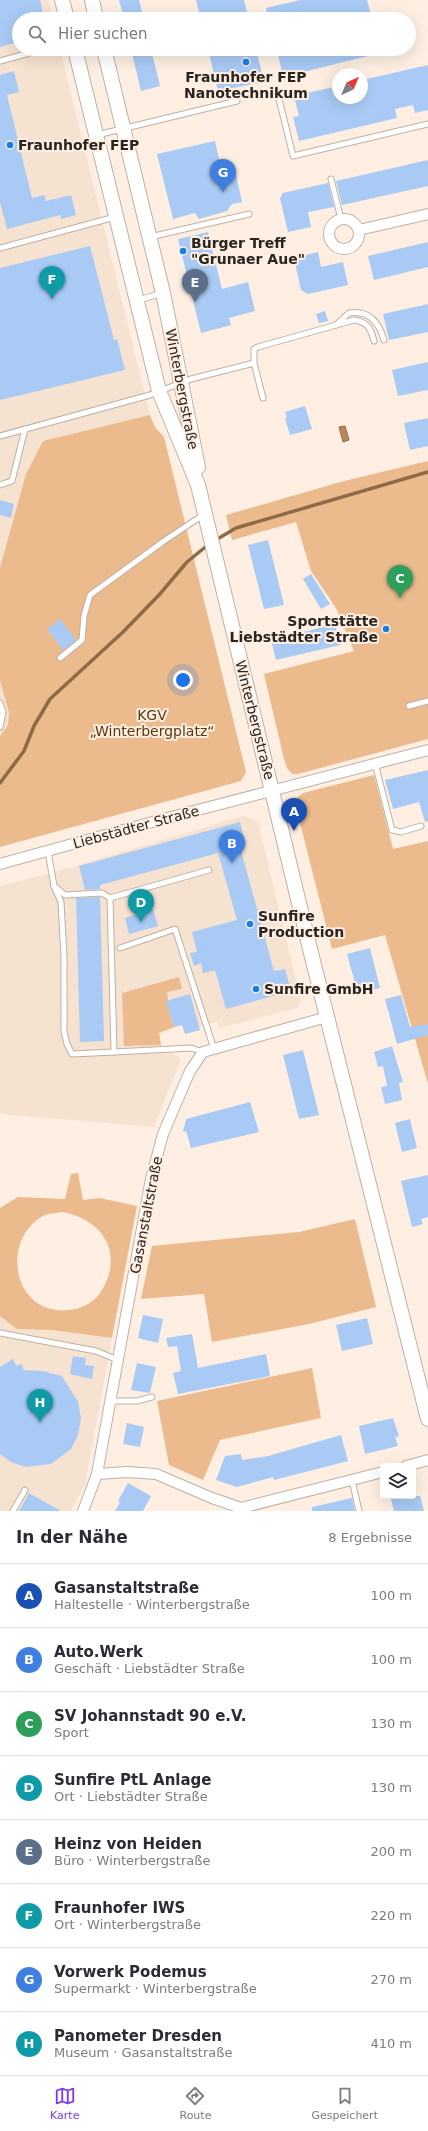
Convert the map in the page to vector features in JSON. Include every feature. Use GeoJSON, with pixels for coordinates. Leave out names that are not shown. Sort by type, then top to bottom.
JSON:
{"type":"FeatureCollection","features":[{"type":"Feature","properties":{"kind":"main road"},"geometry":{"type":"LineString","coordinates":[[62,0],[65,12]]}},
{"type":"Feature","properties":{"kind":"main road"},"geometry":{"type":"LineString","coordinates":[[92,0],[95,12]]}},
{"type":"Feature","properties":{"kind":"main road","name":"Winterbergstraße"},"geometry":{"type":"LineString","coordinates":[[77,56],[159,391],[198,485],[327,1017],[428,1419]]}},
{"type":"Feature","properties":{"kind":"main road","name":"Winterbergstraße"},"geometry":{"type":"LineString","coordinates":[[106,56],[163,293],[180,383],[198,465],[198,485]]}},
{"type":"Feature","properties":{"kind":"street"},"geometry":{"type":"LineString","coordinates":[[358,230],[428,214]]}},
{"type":"Feature","properties":{"kind":"street"},"geometry":{"type":"LineString","coordinates":[[341,219],[354,222],[359,235],[355,244],[347,249],[338,248],[331,241],[329,232],[333,224],[341,219]]}},
{"type":"Feature","properties":{"kind":"street","name":"Liebstädter Straße"},"geometry":{"type":"LineString","coordinates":[[0,864],[428,750]]}},
{"type":"Feature","properties":{"kind":"street"},"geometry":{"type":"LineString","coordinates":[[203,1052],[327,1017]]}},
{"type":"Feature","properties":{"kind":"street","name":"Gasanstaltstraße"},"geometry":{"type":"LineString","coordinates":[[83,1511],[97,1474],[151,1179],[162,1134],[190,1071],[203,1052]]}},
{"type":"Feature","properties":{"kind":"street"},"geometry":{"type":"LineString","coordinates":[[416,1463],[428,1460]]}},
{"type":"Feature","properties":{"kind":"street"},"geometry":{"type":"LineString","coordinates":[[97,1474],[126,1472],[156,1474],[242,1509],[380,1473]]}},
{"type":"Feature","properties":{"kind":"lane"},"geometry":{"type":"LineString","coordinates":[[0,61],[18,56]]}},
{"type":"Feature","properties":{"kind":"lane"},"geometry":{"type":"LineString","coordinates":[[277,91],[293,156],[428,124]]}},
{"type":"Feature","properties":{"kind":"lane"},"geometry":{"type":"LineString","coordinates":[[96,135],[237,101]]}},
{"type":"Feature","properties":{"kind":"lane"},"geometry":{"type":"LineString","coordinates":[[332,179],[341,219]]}},
{"type":"Feature","properties":{"kind":"lane"},"geometry":{"type":"LineString","coordinates":[[150,238],[249,214]]}},
{"type":"Feature","properties":{"kind":"lane"},"geometry":{"type":"LineString","coordinates":[[0,248],[116,217]]}},
{"type":"Feature","properties":{"kind":"lane"},"geometry":{"type":"LineString","coordinates":[[137,300],[163,293]]}},
{"type":"Feature","properties":{"kind":"lane"},"geometry":{"type":"LineString","coordinates":[[335,325],[349,313],[364,313],[377,323],[384,340]]}},
{"type":"Feature","properties":{"kind":"lane"},"geometry":{"type":"LineString","coordinates":[[263,398],[254,364],[254,349],[354,320],[362,321],[368,325],[374,341]]}},
{"type":"Feature","properties":{"kind":"lane"},"geometry":{"type":"LineString","coordinates":[[0,436],[150,395],[180,383],[254,364]]}},
{"type":"Feature","properties":{"kind":"lane"},"geometry":{"type":"LineString","coordinates":[[0,485],[12,481],[26,430]]}},
{"type":"Feature","properties":{"kind":"lane"},"geometry":{"type":"LineString","coordinates":[[60,658],[82,640],[84,616],[90,595],[164,541],[205,514]]}},
{"type":"Feature","properties":{"kind":"lane"},"geometry":{"type":"LineString","coordinates":[[409,706],[428,701]]}},
{"type":"Feature","properties":{"kind":"lane"},"geometry":{"type":"LineString","coordinates":[[0,703],[3,712],[0,727]]}},
{"type":"Feature","properties":{"kind":"lane"},"geometry":{"type":"LineString","coordinates":[[375,764],[392,830],[401,832],[422,826]]}},
{"type":"Feature","properties":{"kind":"lane"},"geometry":{"type":"LineString","coordinates":[[48,850],[54,886],[61,902],[64,956],[64,1031],[67,1044],[72,1054],[191,1048],[203,1052]]}},
{"type":"Feature","properties":{"kind":"lane"},"geometry":{"type":"LineString","coordinates":[[54,886],[65,895],[102,893],[110,898],[209,870]]}},
{"type":"Feature","properties":{"kind":"lane"},"geometry":{"type":"LineString","coordinates":[[110,898],[114,1052]]}},
{"type":"Feature","properties":{"kind":"lane"},"geometry":{"type":"LineString","coordinates":[[120,948],[175,929],[214,1049]]}},
{"type":"Feature","properties":{"kind":"lane"},"geometry":{"type":"LineString","coordinates":[[0,1333],[96,1351],[118,1360]]}},
{"type":"Feature","properties":{"kind":"lane"},"geometry":{"type":"LineString","coordinates":[[110,1401],[137,1400],[152,1397]]}},
{"type":"Feature","properties":{"kind":"lane"},"geometry":{"type":"LineString","coordinates":[[352,1480],[359,1511]]}},
{"type":"Feature","properties":{"kind":"lane"},"geometry":{"type":"LineString","coordinates":[[13,1511],[25,1490]]}},
{"type":"Feature","properties":{"kind":"shaded area"},"geometry":{"type":"Polygon","coordinates":[[[0,0],[48,0],[51,12],[12,12],[12,56],[62,56],[150,415],[43,441],[0,568],[0,0]]]}},
{"type":"Feature","properties":{"kind":"shaded area"},"geometry":{"type":"Polygon","coordinates":[[[345,426],[349,440],[343,442],[339,427],[345,426]]]}},
{"type":"Feature","properties":{"kind":"shaded area"},"geometry":{"type":"Polygon","coordinates":[[[0,680],[9,713],[8,725],[0,736],[0,680]]]}},
{"type":"Feature","properties":{"kind":"shaded area"},"geometry":{"type":"Polygon","coordinates":[[[244,816],[258,822],[301,1001],[297,1008],[219,1028],[217,1022],[199,1027],[200,1030],[185,1034],[182,1025],[159,1033],[161,1045],[181,1059],[154,1127],[0,1114],[0,886],[58,871],[244,816]]]}},
{"type":"Feature","properties":{"kind":"shaded area"},"geometry":{"type":"Polygon","coordinates":[[[0,1316],[17,1329],[52,1330],[112,1338],[85,1485],[71,1511],[0,1511],[0,1316]]]}},
{"type":"Feature","properties":{"kind":"green space","name":"KGV „Winterbergplatz“"},"geometry":{"type":"Polygon","coordinates":[[[150,415],[155,427],[164,437],[246,772],[241,781],[0,847],[0,736],[8,725],[9,713],[0,680],[0,568],[26,474],[43,441],[150,415]]]}},
{"type":"Feature","properties":{"kind":"green space"},"geometry":{"type":"Polygon","coordinates":[[[428,461],[428,739],[298,774],[292,774],[287,768],[284,759],[264,674],[354,651],[336,608],[311,571],[296,522],[232,540],[226,515],[344,481],[428,461]]]}},
{"type":"Feature","properties":{"kind":"green space"},"geometry":{"type":"Polygon","coordinates":[[[374,775],[393,849],[428,841],[428,1084],[385,935],[332,949],[295,803],[298,797],[303,793],[374,775]]]}},
{"type":"Feature","properties":{"kind":"green space"},"geometry":{"type":"Polygon","coordinates":[[[179,977],[182,989],[167,992],[167,1001],[174,1027],[159,1033],[161,1045],[124,1046],[122,993],[179,977]]]}},
{"type":"Feature","properties":{"kind":"green space"},"geometry":{"type":"Polygon","coordinates":[[[78,1173],[83,1200],[100,1198],[137,1206],[112,1338],[52,1330],[17,1329],[0,1316],[0,1208],[18,1197],[65,1199],[71,1174],[78,1173]],[[63,1212],[45,1215],[31,1226],[22,1240],[18,1257],[18,1273],[24,1289],[35,1301],[50,1309],[70,1310],[88,1304],[96,1298],[102,1290],[108,1276],[111,1263],[110,1251],[106,1240],[99,1230],[89,1222],[77,1216],[63,1212]]]}},
{"type":"Feature","properties":{"kind":"green space"},"geometry":{"type":"Polygon","coordinates":[[[355,1219],[376,1307],[309,1324],[212,1342],[204,1294],[141,1299],[152,1246],[299,1232],[355,1219]]]}},
{"type":"Feature","properties":{"kind":"green space"},"geometry":{"type":"Polygon","coordinates":[[[312,1368],[321,1418],[220,1440],[203,1480],[169,1465],[157,1401],[312,1368]]]}},
{"type":"Feature","properties":{"kind":"building"},"geometry":{"type":"Polygon","coordinates":[[[0,0],[40,0],[43,12],[12,12],[12,44],[0,47],[0,0]]]}},
{"type":"Feature","properties":{"kind":"building"},"geometry":{"type":"Polygon","coordinates":[[[119,0],[139,0],[142,12],[122,12],[119,0]]]}},
{"type":"Feature","properties":{"kind":"building"},"geometry":{"type":"Polygon","coordinates":[[[196,0],[244,0],[247,12],[199,12],[196,0]]]}},
{"type":"Feature","properties":{"kind":"building"},"geometry":{"type":"Polygon","coordinates":[[[300,0],[367,0],[370,12],[267,12],[266,8],[300,0]]]}},
{"type":"Feature","properties":{"kind":"building"},"geometry":{"type":"Polygon","coordinates":[[[133,56],[153,56],[160,86],[141,91],[133,56]]]}},
{"type":"Feature","properties":{"kind":"building"},"geometry":{"type":"Polygon","coordinates":[[[210,56],[258,56],[264,82],[218,91],[210,56]]]}},
{"type":"Feature","properties":{"kind":"building"},"geometry":{"type":"Polygon","coordinates":[[[278,56],[368,56],[283,77],[278,56]]]}},
{"type":"Feature","properties":{"kind":"building"},"geometry":{"type":"Polygon","coordinates":[[[428,65],[428,110],[415,113],[413,105],[395,109],[397,118],[299,141],[293,117],[299,116],[294,96],[332,87],[332,104],[368,104],[368,79],[428,65]]]}},
{"type":"Feature","properties":{"kind":"building","name":"Fraunhofer FEP"},"geometry":{"type":"Polygon","coordinates":[[[14,71],[19,92],[7,95],[32,198],[44,195],[46,201],[71,195],[76,215],[61,219],[60,215],[7,229],[0,202],[0,75],[14,71]]]}},
{"type":"Feature","properties":{"kind":"building"},"geometry":{"type":"Polygon","coordinates":[[[215,141],[223,178],[236,175],[242,202],[232,204],[227,211],[199,219],[195,213],[173,219],[157,154],[215,141]]]}},
{"type":"Feature","properties":{"kind":"building"},"geometry":{"type":"Polygon","coordinates":[[[428,160],[428,186],[342,205],[336,181],[428,160]]]}},
{"type":"Feature","properties":{"kind":"building"},"geometry":{"type":"Polygon","coordinates":[[[328,183],[334,207],[308,212],[311,227],[288,232],[280,198],[283,193],[328,183]]]}},
{"type":"Feature","properties":{"kind":"building"},"geometry":{"type":"Polygon","coordinates":[[[208,232],[222,289],[248,282],[255,311],[229,318],[231,325],[201,333],[178,239],[208,232]]]}},
{"type":"Feature","properties":{"kind":"building"},"geometry":{"type":"Polygon","coordinates":[[[428,242],[428,267],[374,280],[368,256],[428,242]]]}},
{"type":"Feature","properties":{"kind":"building"},"geometry":{"type":"Polygon","coordinates":[[[90,246],[114,340],[117,339],[125,370],[0,400],[0,268],[90,246]]]}},
{"type":"Feature","properties":{"kind":"building"},"geometry":{"type":"Polygon","coordinates":[[[318,252],[321,267],[343,262],[348,285],[308,294],[301,290],[294,258],[318,252]]]}},
{"type":"Feature","properties":{"kind":"building"},"geometry":{"type":"Polygon","coordinates":[[[428,304],[428,332],[389,340],[383,314],[428,304]]]}},
{"type":"Feature","properties":{"kind":"building"},"geometry":{"type":"Polygon","coordinates":[[[325,311],[328,321],[319,323],[316,314],[325,311]]]}},
{"type":"Feature","properties":{"kind":"building"},"geometry":{"type":"Polygon","coordinates":[[[428,362],[428,390],[398,396],[392,370],[428,362]]]}},
{"type":"Feature","properties":{"kind":"building"},"geometry":{"type":"Polygon","coordinates":[[[305,406],[312,429],[290,435],[285,418],[287,417],[285,412],[305,406]]]}},
{"type":"Feature","properties":{"kind":"building"},"geometry":{"type":"Polygon","coordinates":[[[428,418],[428,446],[410,450],[404,423],[428,418]]]}},
{"type":"Feature","properties":{"kind":"building"},"geometry":{"type":"Polygon","coordinates":[[[0,500],[14,504],[11,518],[0,515],[0,500]]]}},
{"type":"Feature","properties":{"kind":"building"},"geometry":{"type":"Polygon","coordinates":[[[268,540],[284,605],[264,609],[248,545],[268,540]]]}},
{"type":"Feature","properties":{"kind":"building"},"geometry":{"type":"Polygon","coordinates":[[[311,574],[330,604],[321,609],[303,579],[311,574]]]}},
{"type":"Feature","properties":{"kind":"building"},"geometry":{"type":"Polygon","coordinates":[[[60,619],[76,640],[63,650],[47,629],[60,619]]]}},
{"type":"Feature","properties":{"kind":"building"},"geometry":{"type":"Polygon","coordinates":[[[335,624],[340,645],[276,660],[271,640],[335,624]]]}},
{"type":"Feature","properties":{"kind":"building"},"geometry":{"type":"Polygon","coordinates":[[[428,770],[428,821],[425,822],[419,802],[393,809],[385,780],[428,770]]]}},
{"type":"Feature","properties":{"kind":"building"},"geometry":{"type":"Polygon","coordinates":[[[240,822],[246,845],[240,847],[274,971],[285,969],[291,991],[226,1009],[215,970],[203,973],[201,963],[194,966],[190,953],[197,952],[192,932],[237,920],[218,853],[100,885],[100,889],[85,890],[79,866],[240,822]]]}},
{"type":"Feature","properties":{"kind":"building"},"geometry":{"type":"Polygon","coordinates":[[[100,897],[104,1041],[80,1042],[76,898],[100,897]]]}},
{"type":"Feature","properties":{"kind":"building"},"geometry":{"type":"Polygon","coordinates":[[[153,909],[158,926],[129,934],[125,918],[153,909]]]}},
{"type":"Feature","properties":{"kind":"building"},"geometry":{"type":"Polygon","coordinates":[[[370,948],[380,988],[358,994],[347,954],[370,948]]]}},
{"type":"Feature","properties":{"kind":"building"},"geometry":{"type":"Polygon","coordinates":[[[190,994],[200,1030],[185,1034],[182,1025],[174,1027],[166,1001],[190,994]]]}},
{"type":"Feature","properties":{"kind":"building"},"geometry":{"type":"Polygon","coordinates":[[[401,995],[410,1027],[428,1024],[428,1035],[397,1044],[385,999],[401,995]]]}},
{"type":"Feature","properties":{"kind":"building"},"geometry":{"type":"Polygon","coordinates":[[[392,1046],[403,1082],[399,1083],[402,1100],[385,1104],[381,1087],[387,1086],[383,1066],[378,1067],[374,1052],[392,1046]]]}},
{"type":"Feature","properties":{"kind":"building"},"geometry":{"type":"Polygon","coordinates":[[[303,1050],[319,1115],[299,1119],[283,1055],[303,1050]]]}},
{"type":"Feature","properties":{"kind":"building"},"geometry":{"type":"Polygon","coordinates":[[[250,1102],[259,1132],[191,1148],[186,1131],[183,1132],[186,1119],[250,1102]]]}},
{"type":"Feature","properties":{"kind":"building"},"geometry":{"type":"Polygon","coordinates":[[[410,1119],[417,1148],[402,1152],[395,1123],[410,1119]]]}},
{"type":"Feature","properties":{"kind":"building"},"geometry":{"type":"Polygon","coordinates":[[[428,1175],[428,1217],[421,1219],[423,1224],[412,1227],[401,1181],[428,1175]]]}},
{"type":"Feature","properties":{"kind":"building"},"geometry":{"type":"Polygon","coordinates":[[[143,1315],[163,1319],[158,1343],[138,1338],[143,1315]]]}},
{"type":"Feature","properties":{"kind":"building"},"geometry":{"type":"Polygon","coordinates":[[[367,1318],[373,1344],[342,1351],[336,1325],[367,1318]]]}},
{"type":"Feature","properties":{"kind":"building"},"geometry":{"type":"Polygon","coordinates":[[[192,1334],[198,1368],[266,1354],[270,1376],[178,1394],[173,1373],[181,1371],[177,1346],[168,1347],[166,1338],[192,1334]]]}},
{"type":"Feature","properties":{"kind":"building"},"geometry":{"type":"Polygon","coordinates":[[[73,1356],[86,1358],[85,1365],[94,1366],[92,1379],[70,1374],[73,1356]]]}},
{"type":"Feature","properties":{"kind":"building"},"geometry":{"type":"Polygon","coordinates":[[[13,1359],[16,1366],[22,1364],[23,1370],[42,1371],[62,1376],[78,1402],[81,1418],[78,1435],[71,1449],[51,1464],[26,1467],[11,1462],[0,1454],[0,1367],[13,1359]]]}},
{"type":"Feature","properties":{"kind":"building"},"geometry":{"type":"Polygon","coordinates":[[[137,1363],[156,1367],[150,1393],[131,1390],[137,1363]]]}},
{"type":"Feature","properties":{"kind":"building"},"geometry":{"type":"Polygon","coordinates":[[[393,1418],[399,1436],[395,1437],[398,1446],[365,1454],[359,1426],[393,1418]]]}},
{"type":"Feature","properties":{"kind":"building"},"geometry":{"type":"Polygon","coordinates":[[[127,1423],[144,1427],[140,1447],[123,1444],[127,1423]]]}},
{"type":"Feature","properties":{"kind":"building"},"geometry":{"type":"Polygon","coordinates":[[[341,1435],[348,1461],[274,1480],[273,1477],[237,1487],[216,1480],[225,1456],[241,1454],[242,1460],[268,1456],[341,1435]]]}},
{"type":"Feature","properties":{"kind":"building"},"geometry":{"type":"Polygon","coordinates":[[[128,1483],[151,1496],[143,1511],[115,1511],[120,1502],[118,1501],[128,1483]]]}},
{"type":"Feature","properties":{"kind":"building"},"geometry":{"type":"Polygon","coordinates":[[[29,1493],[61,1511],[19,1511],[29,1493]]]}},
{"type":"Feature","properties":{"kind":"building"},"geometry":{"type":"Polygon","coordinates":[[[416,1496],[420,1496],[424,1511],[394,1511],[391,1499],[416,1499],[416,1496]]]}},
{"type":"Feature","properties":{"kind":"building"},"geometry":{"type":"Polygon","coordinates":[[[352,1498],[355,1511],[312,1511],[312,1507],[352,1498]]]}},
{"type":"Feature","properties":{"kind":"waterway"},"geometry":{"type":"LineString","coordinates":[[214,541],[236,528],[428,472]]}},
{"type":"Feature","properties":{"kind":"waterway"},"geometry":{"type":"LineString","coordinates":[[0,783],[24,751],[34,726],[50,699],[123,632],[159,595],[187,562],[209,544]]}},
{"type":"Feature","properties":{"kind":"place","name":"Fraunhofer FEP Nanotechnikum"},"geometry":{"type":"Point","coordinates":[246,62]}},
{"type":"Feature","properties":{"kind":"place","name":"Fraunhofer FEP"},"geometry":{"type":"Point","coordinates":[10,145]}},
{"type":"Feature","properties":{"kind":"place","name":"Vorwerk Podemus"},"geometry":{"type":"Point","coordinates":[223,192]}},
{"type":"Feature","properties":{"kind":"place","name":"Bürger Treff \"Grunaer Aue\""},"geometry":{"type":"Point","coordinates":[183,251]}},
{"type":"Feature","properties":{"kind":"place","name":"Fraunhofer IWS"},"geometry":{"type":"Point","coordinates":[52,299]}},
{"type":"Feature","properties":{"kind":"place","name":"Heinz von Heiden"},"geometry":{"type":"Point","coordinates":[195,302]}},
{"type":"Feature","properties":{"kind":"place","name":"SV Johannstadt 90 e.V."},"geometry":{"type":"Point","coordinates":[400,598]}},
{"type":"Feature","properties":{"kind":"place","name":"Sportstätte Liebstädter Straße"},"geometry":{"type":"Point","coordinates":[386,629]}},
{"type":"Feature","properties":{"kind":"place","name":"Gasanstaltstraße"},"geometry":{"type":"Point","coordinates":[294,831]}},
{"type":"Feature","properties":{"kind":"place","name":"Auto.Werk"},"geometry":{"type":"Point","coordinates":[232,863]}},
{"type":"Feature","properties":{"kind":"place","name":"Sunfire PtL Anlage"},"geometry":{"type":"Point","coordinates":[141,922]}},
{"type":"Feature","properties":{"kind":"place","name":"Sunfire Production"},"geometry":{"type":"Point","coordinates":[250,924]}},
{"type":"Feature","properties":{"kind":"place","name":"Sunfire GmbH"},"geometry":{"type":"Point","coordinates":[256,989]}},
{"type":"Feature","properties":{"kind":"place","name":"Panometer Dresden"},"geometry":{"type":"Point","coordinates":[40,1422]}}]}
